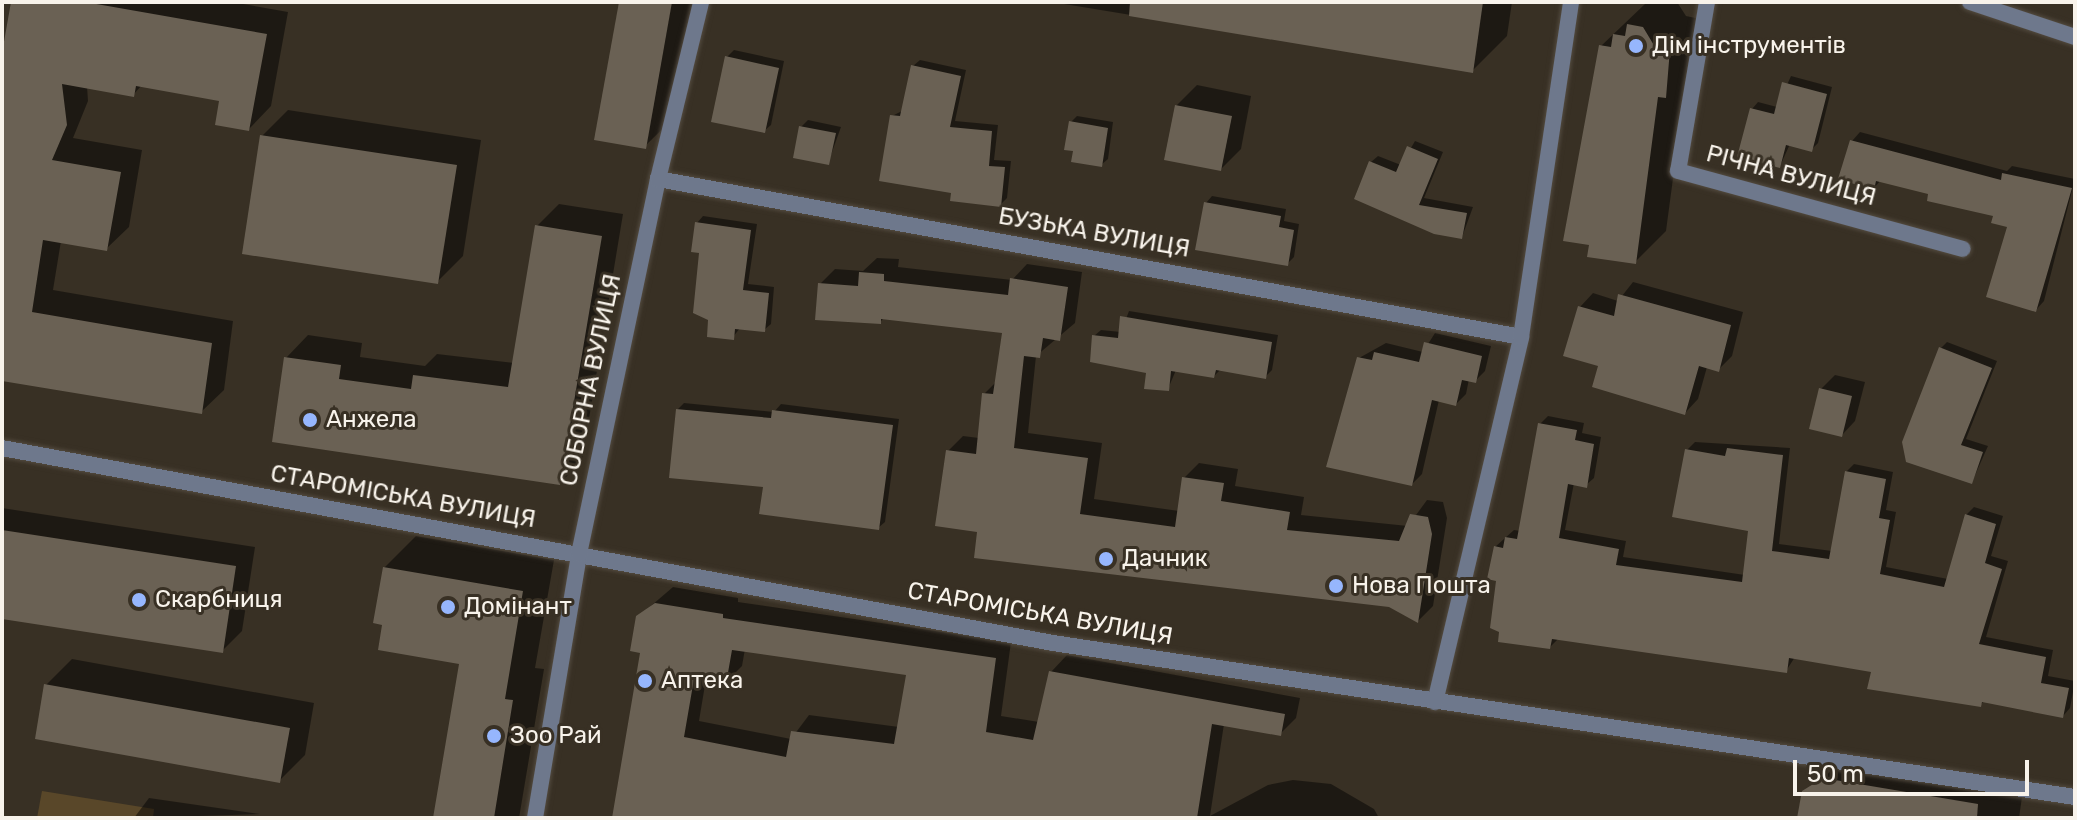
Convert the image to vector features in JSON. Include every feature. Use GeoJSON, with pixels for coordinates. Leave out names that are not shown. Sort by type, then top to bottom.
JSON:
{"type":"FeatureCollection","features":[{"type":"Feature","properties":{"kind":"street"},"geometry":{"type":"LineString","coordinates":[[1435,702],[1521,337],[1571,2]]}},
{"type":"Feature","properties":{"kind":"street","name":"РІЧНА ВУЛИЦЯ"},"geometry":{"type":"LineString","coordinates":[[1707,2],[1678,171],[1963,249]]}},
{"type":"Feature","properties":{"kind":"street"},"geometry":{"type":"LineString","coordinates":[[1970,2],[2075,37]]}},
{"type":"Feature","properties":{"kind":"street","name":"СОБОРНА ВУЛИЦЯ"},"geometry":{"type":"LineString","coordinates":[[535,818],[579,554],[658,179],[700,9]]}},
{"type":"Feature","properties":{"kind":"street","name":"БУЗЬКА ВУЛИЦЯ"},"geometry":{"type":"LineString","coordinates":[[658,179],[1521,337]]}},
{"type":"Feature","properties":{"kind":"street","name":"СТАРОМІСЬКА ВУЛИЦЯ"},"geometry":{"type":"LineString","coordinates":[[2,448],[1053,643],[2075,797]]}},
{"type":"Feature","properties":{"kind":"shaded area"},"geometry":{"type":"Polygon","coordinates":[[[42,791],[154,809],[153,818],[37,818],[42,791]]]}},
{"type":"Feature","properties":{"kind":"building"},"geometry":{"type":"Polygon","coordinates":[[[11,2],[85,2],[267,34],[249,131],[215,125],[219,101],[136,86],[134,97],[62,84],[67,125],[52,160],[121,172],[107,251],[43,240],[32,312],[212,343],[202,414],[2,381],[2,53],[11,2]]]}},
{"type":"Feature","properties":{"kind":"building"},"geometry":{"type":"Polygon","coordinates":[[[619,2],[672,2],[646,149],[594,140],[619,2]]]}},
{"type":"Feature","properties":{"kind":"building"},"geometry":{"type":"Polygon","coordinates":[[[1130,2],[1483,2],[1473,73],[1129,16],[1130,2]]]}},
{"type":"Feature","properties":{"kind":"building"},"geometry":{"type":"Polygon","coordinates":[[[1627,24],[1643,27],[1655,47],[1670,49],[1666,98],[1658,97],[1636,264],[1587,257],[1589,245],[1563,241],[1599,45],[1611,47],[1613,34],[1625,36],[1627,24]]]}},
{"type":"Feature","properties":{"kind":"building"},"geometry":{"type":"Polygon","coordinates":[[[725,56],[779,68],[765,133],[711,122],[725,56]]]}},
{"type":"Feature","properties":{"kind":"building"},"geometry":{"type":"Polygon","coordinates":[[[911,65],[961,76],[950,127],[992,131],[989,166],[1005,167],[1001,207],[950,201],[951,193],[879,181],[890,115],[900,116],[911,65]]]}},
{"type":"Feature","properties":{"kind":"building"},"geometry":{"type":"Polygon","coordinates":[[[1782,82],[1827,94],[1812,152],[1786,145],[1780,168],[1737,157],[1750,108],[1774,114],[1782,82]]]}},
{"type":"Feature","properties":{"kind":"building"},"geometry":{"type":"Polygon","coordinates":[[[1175,105],[1232,116],[1221,171],[1164,160],[1175,105]]]}},
{"type":"Feature","properties":{"kind":"building"},"geometry":{"type":"Polygon","coordinates":[[[1069,121],[1108,128],[1102,167],[1071,162],[1073,151],[1064,150],[1069,121]]]}},
{"type":"Feature","properties":{"kind":"building"},"geometry":{"type":"Polygon","coordinates":[[[799,126],[836,133],[829,165],[793,158],[799,126]]]}},
{"type":"Feature","properties":{"kind":"building"},"geometry":{"type":"Polygon","coordinates":[[[260,135],[457,165],[438,284],[242,254],[260,135]]]}},
{"type":"Feature","properties":{"kind":"building"},"geometry":{"type":"Polygon","coordinates":[[[1850,140],[2001,180],[2002,173],[2072,188],[2036,312],[1986,297],[2007,227],[1991,223],[1993,216],[1927,201],[1928,194],[1876,181],[1874,190],[1838,179],[1850,140]]]}},
{"type":"Feature","properties":{"kind":"building"},"geometry":{"type":"Polygon","coordinates":[[[1407,146],[1438,159],[1419,205],[1467,213],[1462,239],[1434,234],[1354,199],[1369,161],[1396,172],[1407,146]]]}},
{"type":"Feature","properties":{"kind":"building"},"geometry":{"type":"Polygon","coordinates":[[[1204,202],[1281,216],[1279,227],[1294,230],[1288,266],[1195,250],[1204,202]]]}},
{"type":"Feature","properties":{"kind":"building"},"geometry":{"type":"Polygon","coordinates":[[[695,222],[751,230],[743,290],[769,293],[765,332],[735,329],[734,340],[707,337],[708,320],[693,313],[699,253],[691,252],[695,222]]]}},
{"type":"Feature","properties":{"kind":"building"},"geometry":{"type":"Polygon","coordinates":[[[535,225],[602,236],[560,485],[272,442],[284,357],[341,365],[339,379],[411,389],[413,375],[508,387],[535,225]]]}},
{"type":"Feature","properties":{"kind":"building"},"geometry":{"type":"Polygon","coordinates":[[[859,272],[884,274],[884,281],[1008,295],[1010,278],[1068,287],[1060,341],[1043,338],[1040,358],[1024,356],[1014,448],[1088,458],[1080,514],[1175,527],[1182,477],[1224,483],[1221,501],[1290,512],[1287,530],[1399,541],[1410,514],[1428,517],[1432,534],[1418,623],[1389,607],[974,558],[977,532],[935,526],[946,450],[976,454],[982,393],[993,394],[1002,333],[881,319],[881,324],[815,320],[818,283],[858,286],[859,272]]]}},
{"type":"Feature","properties":{"kind":"building"},"geometry":{"type":"Polygon","coordinates":[[[1618,294],[1731,325],[1719,372],[1699,366],[1685,415],[1592,387],[1598,366],[1563,356],[1578,306],[1614,316],[1618,294]]]}},
{"type":"Feature","properties":{"kind":"building"},"geometry":{"type":"Polygon","coordinates":[[[1120,316],[1272,342],[1266,379],[1216,370],[1214,378],[1171,371],[1169,391],[1144,389],[1146,373],[1090,362],[1092,335],[1118,338],[1120,316]]]}},
{"type":"Feature","properties":{"kind":"building"},"geometry":{"type":"Polygon","coordinates":[[[1424,342],[1482,356],[1476,383],[1462,380],[1456,406],[1432,400],[1412,486],[1326,467],[1357,357],[1372,360],[1374,352],[1419,362],[1424,342]]]}},
{"type":"Feature","properties":{"kind":"building"},"geometry":{"type":"Polygon","coordinates":[[[1939,347],[1992,368],[1961,445],[1983,452],[1972,484],[1906,462],[1902,442],[1939,347]]]}},
{"type":"Feature","properties":{"kind":"building"},"geometry":{"type":"Polygon","coordinates":[[[1819,388],[1852,396],[1842,437],[1809,429],[1819,388]]]}},
{"type":"Feature","properties":{"kind":"building"},"geometry":{"type":"Polygon","coordinates":[[[676,409],[771,418],[772,410],[893,425],[879,530],[759,514],[763,487],[669,478],[676,409]]]}},
{"type":"Feature","properties":{"kind":"building"},"geometry":{"type":"Polygon","coordinates":[[[1538,423],[1577,430],[1575,440],[1594,444],[1587,488],[1568,484],[1559,538],[1619,549],[1616,565],[1742,582],[1748,531],[1672,517],[1685,449],[1725,456],[1727,448],[1783,455],[1772,551],[1829,559],[1845,471],[1886,479],[1879,518],[1890,520],[1880,574],[1944,587],[1965,514],[1996,524],[1985,563],[2002,569],[1979,644],[2046,657],[2041,683],[2069,688],[2063,718],[1982,702],[1981,707],[1867,689],[1871,672],[1789,658],[1787,673],[1552,639],[1550,649],[1498,642],[1499,632],[1490,628],[1496,581],[1487,579],[1494,546],[1503,548],[1505,537],[1517,539],[1538,423]]]}},
{"type":"Feature","properties":{"kind":"building"},"geometry":{"type":"Polygon","coordinates":[[[2,530],[236,566],[223,653],[2,619],[2,530]]]}},
{"type":"Feature","properties":{"kind":"building"},"geometry":{"type":"Polygon","coordinates":[[[383,567],[523,591],[505,699],[513,700],[494,818],[433,818],[459,664],[378,650],[382,625],[373,623],[383,567]]]}},
{"type":"Feature","properties":{"kind":"building"},"geometry":{"type":"Polygon","coordinates":[[[655,603],[723,614],[723,618],[996,658],[986,732],[1033,740],[1049,671],[1285,714],[1281,736],[1212,724],[1197,818],[612,818],[640,653],[630,651],[636,616],[655,603]],[[732,650],[726,684],[694,679],[684,737],[786,757],[791,731],[894,744],[906,675],[732,650]]]}},
{"type":"Feature","properties":{"kind":"building"},"geometry":{"type":"Polygon","coordinates":[[[44,684],[290,728],[280,783],[35,739],[44,684]]]}},
{"type":"Feature","properties":{"kind":"building"},"geometry":{"type":"Polygon","coordinates":[[[1823,778],[1978,804],[1977,818],[1797,818],[1802,791],[1823,778]]]}},
{"type":"Feature","properties":{"kind":"place","name":"Дім інструментів"},"geometry":{"type":"Point","coordinates":[1636,46]}},
{"type":"Feature","properties":{"kind":"place","name":"Анжела"},"geometry":{"type":"Point","coordinates":[310,420]}},
{"type":"Feature","properties":{"kind":"place","name":"Дачник"},"geometry":{"type":"Point","coordinates":[1106,559]}},
{"type":"Feature","properties":{"kind":"place","name":"Нова Пошта"},"geometry":{"type":"Point","coordinates":[1336,586]}},
{"type":"Feature","properties":{"kind":"place","name":"Скарбниця"},"geometry":{"type":"Point","coordinates":[139,600]}},
{"type":"Feature","properties":{"kind":"place","name":"Домінант"},"geometry":{"type":"Point","coordinates":[448,607]}},
{"type":"Feature","properties":{"kind":"place","name":"Аптека"},"geometry":{"type":"Point","coordinates":[645,681]}},
{"type":"Feature","properties":{"kind":"place","name":"Зоо Рай"},"geometry":{"type":"Point","coordinates":[494,736]}}]}
